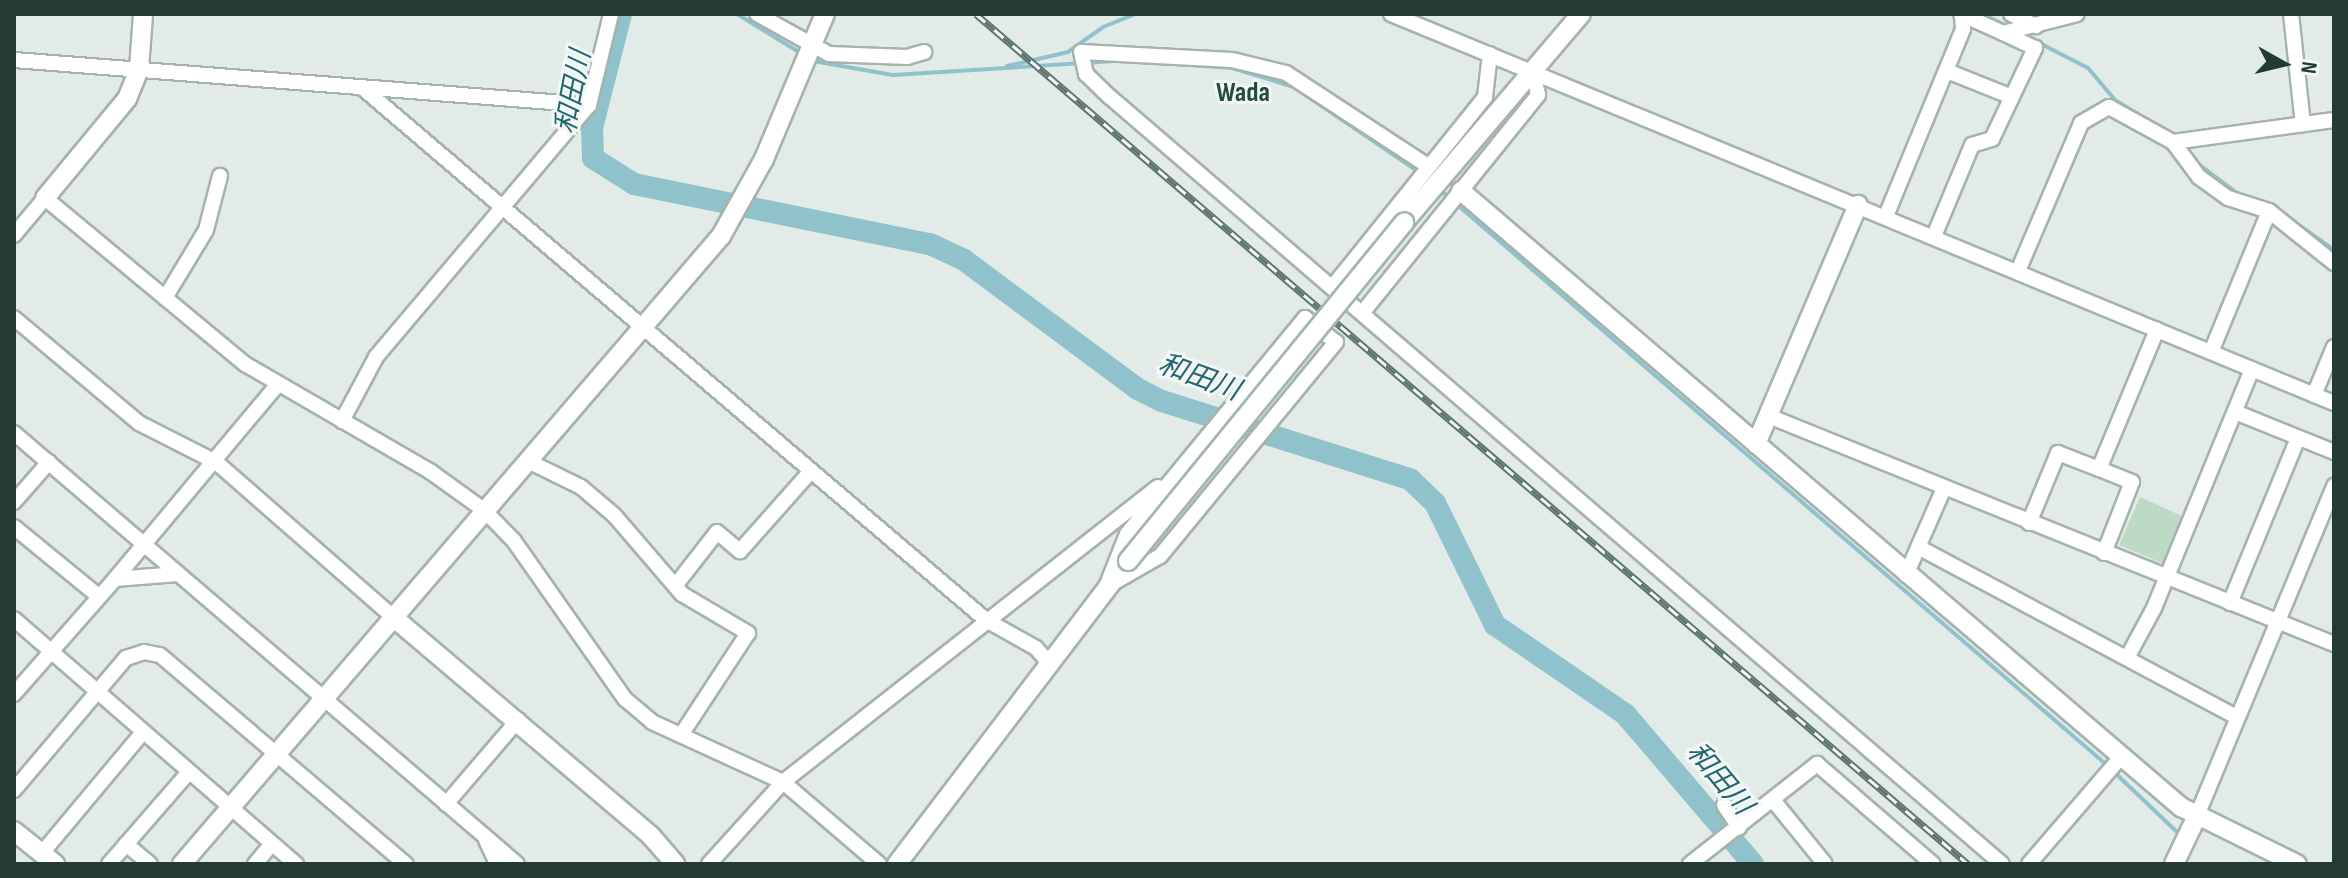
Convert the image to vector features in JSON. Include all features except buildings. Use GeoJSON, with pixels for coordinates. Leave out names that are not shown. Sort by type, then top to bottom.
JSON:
{"type":"FeatureCollection","features":[{"type":"Feature","properties":{"kind":"street"},"geometry":{"type":"LineString","coordinates":[[14,235],[127,99],[139,69],[143,14]]}},
{"type":"Feature","properties":{"kind":"street"},"geometry":{"type":"LineString","coordinates":[[342,421],[376,357],[501,203],[589,105],[611,14]]}},
{"type":"Feature","properties":{"kind":"street"},"geometry":{"type":"LineString","coordinates":[[757,14],[810,53],[907,57],[924,52]]}},
{"type":"Feature","properties":{"kind":"street"},"geometry":{"type":"LineString","coordinates":[[182,864],[643,328],[729,222],[810,53],[825,14]]}},
{"type":"Feature","properties":{"kind":"street"},"geometry":{"type":"LineString","coordinates":[[1391,14],[2334,403]]}},
{"type":"Feature","properties":{"kind":"street"},"geometry":{"type":"LineString","coordinates":[[897,864],[1106,587],[1581,14]]}},
{"type":"Feature","properties":{"kind":"street"},"geometry":{"type":"LineString","coordinates":[[1886,216],[1963,29],[1962,14],[2019,30],[2077,14]]}},
{"type":"Feature","properties":{"kind":"street"},"geometry":{"type":"LineString","coordinates":[[1934,236],[1972,145],[1992,139],[2035,48],[2019,30],[2011,14]]}},
{"type":"Feature","properties":{"kind":"street"},"geometry":{"type":"LineString","coordinates":[[2291,14],[2303,124]]}},
{"type":"Feature","properties":{"kind":"street"},"geometry":{"type":"LineString","coordinates":[[1428,167],[1286,73],[1232,60],[1156,53],[1081,52],[1086,74],[2002,864]]}},
{"type":"Feature","properties":{"kind":"street"},"geometry":{"type":"LineString","coordinates":[[1334,285],[1485,97],[1490,54]]}},
{"type":"Feature","properties":{"kind":"street"},"geometry":{"type":"LineString","coordinates":[[14,60],[365,90],[589,105]]}},
{"type":"Feature","properties":{"kind":"street"},"geometry":{"type":"LineString","coordinates":[[1363,312],[1538,95],[1533,71]]}},
{"type":"Feature","properties":{"kind":"street"},"geometry":{"type":"LineString","coordinates":[[1947,71],[2012,97]]}},
{"type":"Feature","properties":{"kind":"street"},"geometry":{"type":"LineString","coordinates":[[365,90],[986,620],[1036,648],[1048,662]]}},
{"type":"Feature","properties":{"kind":"street"},"geometry":{"type":"LineString","coordinates":[[2018,271],[2081,123],[2109,107],[2179,141],[2334,120]]}},
{"type":"Feature","properties":{"kind":"street"},"geometry":{"type":"LineString","coordinates":[[2179,141],[2199,177],[2228,198],[2269,211],[2334,263]]}},
{"type":"Feature","properties":{"kind":"street"},"geometry":{"type":"LineString","coordinates":[[165,298],[206,230],[220,176]]}},
{"type":"Feature","properties":{"kind":"street"},"geometry":{"type":"LineString","coordinates":[[1459,192],[1756,444],[2119,760],[2196,818],[2297,864]]}},
{"type":"Feature","properties":{"kind":"street"},"geometry":{"type":"LineString","coordinates":[[45,198],[245,364],[431,472],[485,511],[514,541],[625,699],[652,722],[783,782],[879,864]]}},
{"type":"Feature","properties":{"kind":"street"},"geometry":{"type":"LineString","coordinates":[[1756,444],[1771,417],[1858,205]]}},
{"type":"Feature","properties":{"kind":"street"},"geometry":{"type":"LineString","coordinates":[[2211,352],[2269,211]]}},
{"type":"Feature","properties":{"kind":"street"},"geometry":{"type":"LineString","coordinates":[[1387,218],[1418,244]]}},
{"type":"Feature","properties":{"kind":"street"},"geometry":{"type":"LineString","coordinates":[[14,318],[139,423],[216,462],[651,836],[675,864]]}},
{"type":"Feature","properties":{"kind":"street"},"geometry":{"type":"LineString","coordinates":[[1305,318],[1336,342],[1160,556],[1106,587],[1127,534],[1305,318]]}},
{"type":"Feature","properties":{"kind":"street"},"geometry":{"type":"LineString","coordinates":[[2099,469],[2157,330]]}},
{"type":"Feature","properties":{"kind":"street"},"geometry":{"type":"LineString","coordinates":[[2314,395],[2334,347]]}},
{"type":"Feature","properties":{"kind":"street"},"geometry":{"type":"LineString","coordinates":[[2127,658],[2166,578],[2252,369]]}},
{"type":"Feature","properties":{"kind":"street"},"geometry":{"type":"LineString","coordinates":[[14,694],[97,595],[115,579],[216,462],[278,384]]}},
{"type":"Feature","properties":{"kind":"street"},"geometry":{"type":"LineString","coordinates":[[2235,412],[2334,452]]}},
{"type":"Feature","properties":{"kind":"street"},"geometry":{"type":"LineString","coordinates":[[1771,417],[2334,644]]}},
{"type":"Feature","properties":{"kind":"street"},"geometry":{"type":"LineString","coordinates":[[14,433],[517,864]]}},
{"type":"Feature","properties":{"kind":"street"},"geometry":{"type":"LineString","coordinates":[[2230,603],[2298,438]]}},
{"type":"Feature","properties":{"kind":"street"},"geometry":{"type":"LineString","coordinates":[[2029,523],[2058,453],[2132,482],[2104,553]]}},
{"type":"Feature","properties":{"kind":"street"},"geometry":{"type":"LineString","coordinates":[[528,461],[581,487],[614,515],[675,586],[748,633],[681,735]]}},
{"type":"Feature","properties":{"kind":"street"},"geometry":{"type":"LineString","coordinates":[[14,502],[49,462]]}},
{"type":"Feature","properties":{"kind":"street"},"geometry":{"type":"LineString","coordinates":[[675,586],[717,532],[740,551],[811,471]]}},
{"type":"Feature","properties":{"kind":"street"},"geometry":{"type":"LineString","coordinates":[[709,864],[783,782],[1177,471]]}},
{"type":"Feature","properties":{"kind":"street"},"geometry":{"type":"LineString","coordinates":[[2174,864],[2196,818],[2275,620],[2327,521],[2334,486]]}},
{"type":"Feature","properties":{"kind":"street"},"geometry":{"type":"LineString","coordinates":[[1906,575],[1944,488]]}},
{"type":"Feature","properties":{"kind":"street"},"geometry":{"type":"LineString","coordinates":[[14,527],[97,595]]}},
{"type":"Feature","properties":{"kind":"street"},"geometry":{"type":"LineString","coordinates":[[1920,548],[2237,717]]}},
{"type":"Feature","properties":{"kind":"street"},"geometry":{"type":"LineString","coordinates":[[115,579],[178,574]]}},
{"type":"Feature","properties":{"kind":"street"},"geometry":{"type":"LineString","coordinates":[[14,619],[296,864]]}},
{"type":"Feature","properties":{"kind":"street"},"geometry":{"type":"LineString","coordinates":[[14,790],[126,658],[144,652],[160,655],[406,864]]}},
{"type":"Feature","properties":{"kind":"street"},"geometry":{"type":"LineString","coordinates":[[446,804],[518,720]]}},
{"type":"Feature","properties":{"kind":"street"},"geometry":{"type":"LineString","coordinates":[[14,831],[48,859],[143,732]]}},
{"type":"Feature","properties":{"kind":"street"},"geometry":{"type":"LineString","coordinates":[[2037,861],[2119,760]]}},
{"type":"Feature","properties":{"kind":"street"},"geometry":{"type":"LineString","coordinates":[[1691,864],[1817,764],[1933,864]]}},
{"type":"Feature","properties":{"kind":"street"},"geometry":{"type":"LineString","coordinates":[[109,864],[189,772]]}},
{"type":"Feature","properties":{"kind":"street"},"geometry":{"type":"LineString","coordinates":[[1773,800],[1825,864]]}},
{"type":"Feature","properties":{"kind":"street"},"geometry":{"type":"LineString","coordinates":[[1724,805],[1739,827]]}},
{"type":"Feature","properties":{"kind":"street"},"geometry":{"type":"LineString","coordinates":[[484,836],[497,864]]}},
{"type":"Feature","properties":{"kind":"street"},"geometry":{"type":"LineString","coordinates":[[126,844],[150,864]]}},
{"type":"Feature","properties":{"kind":"street"},"geometry":{"type":"LineString","coordinates":[[255,864],[272,844]]}},
{"type":"Feature","properties":{"kind":"green space"},"geometry":{"type":"Polygon","coordinates":[[[2140,497],[2182,516],[2164,564],[2119,545],[2140,497]]]}},
{"type":"Feature","properties":{"kind":"waterway","name":"和田川"},"geometry":{"type":"LineString","coordinates":[[621,14],[592,128],[593,158],[634,184],[930,244],[964,260],[1138,389],[1162,401],[1410,479],[1435,503],[1495,625],[1625,714],[1753,864]]}},
{"type":"Feature","properties":{"kind":"waterway"},"geometry":{"type":"LineString","coordinates":[[737,14],[802,54]]}},
{"type":"Feature","properties":{"kind":"waterway"},"geometry":{"type":"LineString","coordinates":[[1007,66],[1068,52],[1103,27],[1136,14]]}},
{"type":"Feature","properties":{"kind":"waterway"},"geometry":{"type":"LineString","coordinates":[[1982,14],[2009,27]]}},
{"type":"Feature","properties":{"kind":"waterway"},"geometry":{"type":"LineString","coordinates":[[2020,33],[2088,68],[2115,100],[2177,138]]}},
{"type":"Feature","properties":{"kind":"waterway"},"geometry":{"type":"LineString","coordinates":[[813,61],[893,75],[1118,61]]}},
{"type":"Feature","properties":{"kind":"waterway"},"geometry":{"type":"LineString","coordinates":[[1163,63],[1232,68],[1294,87],[1420,173]]}},
{"type":"Feature","properties":{"kind":"waterway"},"geometry":{"type":"LineString","coordinates":[[2197,163],[2241,196]]}},
{"type":"Feature","properties":{"kind":"waterway"},"geometry":{"type":"LineString","coordinates":[[1439,189],[2108,766]]}},
{"type":"Feature","properties":{"kind":"waterway"},"geometry":{"type":"LineString","coordinates":[[2269,204],[2334,250]]}},
{"type":"Feature","properties":{"kind":"waterway"},"geometry":{"type":"LineString","coordinates":[[2114,772],[2176,831]]}},
{"type":"Feature","properties":{"kind":"railway"},"geometry":{"type":"LineString","coordinates":[[976,14],[1968,864]]}},
{"type":"Feature","properties":{"kind":"district","name":"Wada"},"geometry":{"type":"Point","coordinates":[1243,93]}}]}
